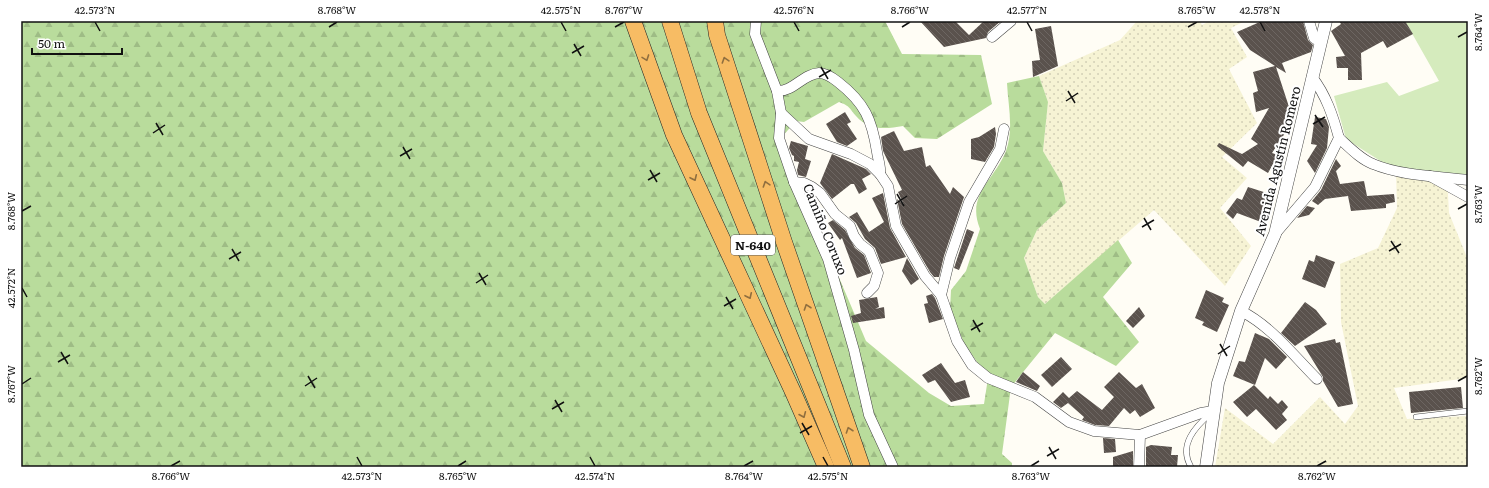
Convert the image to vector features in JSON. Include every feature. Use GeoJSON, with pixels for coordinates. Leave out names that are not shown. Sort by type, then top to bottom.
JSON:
{"type":"FeatureCollection","features":[{"type":"Feature","properties":{"kind":"highway"},"geometry":{"type":"LineString","coordinates":[[633,21],[674,135],[793,392],[826,467]]}},
{"type":"Feature","properties":{"kind":"highway","name":"N-640"},"geometry":{"type":"LineString","coordinates":[[670,21],[699,113],[843,467]]}},
{"type":"Feature","properties":{"kind":"highway"},"geometry":{"type":"LineString","coordinates":[[715,21],[717,35],[784,242],[862,467]]}},
{"type":"Feature","properties":{"kind":"street","name":"Camiño Coruxo"},"geometry":{"type":"LineString","coordinates":[[756,21],[756,34],[777,91],[782,113],[779,138],[794,182],[828,259],[854,350],[869,415],[893,467]]}},
{"type":"Feature","properties":{"kind":"street"},"geometry":{"type":"LineString","coordinates":[[992,37],[1011,21]]}},
{"type":"Feature","properties":{"kind":"street"},"geometry":{"type":"LineString","coordinates":[[1309,21],[1314,38],[1320,42]]}},
{"type":"Feature","properties":{"kind":"street","name":"Avenida Agustín Romero"},"geometry":{"type":"LineString","coordinates":[[1206,467],[1218,383],[1241,311],[1275,234],[1326,21]]}},
{"type":"Feature","properties":{"kind":"street"},"geometry":{"type":"LineString","coordinates":[[777,91],[784,91],[811,74],[821,73],[832,78],[848,90],[859,102],[873,126],[881,166],[880,174]]}},
{"type":"Feature","properties":{"kind":"street"},"geometry":{"type":"LineString","coordinates":[[1312,77],[1321,88],[1329,104],[1339,138],[1354,152],[1372,164],[1396,171],[1468,180]]}},
{"type":"Feature","properties":{"kind":"street"},"geometry":{"type":"LineString","coordinates":[[782,113],[809,139],[850,154],[870,164],[880,174],[888,186],[896,226],[925,276],[941,296],[957,341],[972,365],[988,378],[1035,397],[1069,422],[1094,431],[1140,435],[1201,413],[1214,411]]}},
{"type":"Feature","properties":{"kind":"street"},"geometry":{"type":"LineString","coordinates":[[941,296],[950,258],[970,202],[1000,150],[1004,129]]}},
{"type":"Feature","properties":{"kind":"street"},"geometry":{"type":"LineString","coordinates":[[1275,234],[1315,186],[1339,138]]}},
{"type":"Feature","properties":{"kind":"street"},"geometry":{"type":"LineString","coordinates":[[1428,175],[1468,197]]}},
{"type":"Feature","properties":{"kind":"street"},"geometry":{"type":"LineString","coordinates":[[794,182],[804,183],[820,193],[835,214],[850,226],[854,236],[860,244],[869,251],[878,273],[874,286],[868,293]]}},
{"type":"Feature","properties":{"kind":"street"},"geometry":{"type":"LineString","coordinates":[[1241,311],[1250,316],[1276,338],[1316,379]]}},
{"type":"Feature","properties":{"kind":"street"},"geometry":{"type":"LineString","coordinates":[[1139,467],[1140,435]]}},
{"type":"Feature","properties":{"kind":"lane"},"geometry":{"type":"LineString","coordinates":[[1191,467],[1186,460],[1185,450],[1190,437],[1198,424],[1214,411]]}},
{"type":"Feature","properties":{"kind":"lane"},"geometry":{"type":"LineString","coordinates":[[1416,416],[1468,411]]}},
{"type":"Feature","properties":{"kind":"lane"},"geometry":{"type":"LineString","coordinates":[[1200,467],[1206,467]]}},
{"type":"Feature","properties":{"kind":"shaded area"},"geometry":{"type":"Polygon","coordinates":[[[1137,21],[1200,21],[1202,25],[1210,21],[1245,21],[1231,28],[1247,57],[1229,69],[1257,123],[1222,157],[1247,178],[1220,208],[1251,246],[1225,286],[1154,210],[1045,304],[1038,297],[1024,258],[1037,230],[1066,203],[1062,183],[1043,151],[1048,102],[1039,76],[1120,40],[1137,21]]]}},
{"type":"Feature","properties":{"kind":"shaded area"},"geometry":{"type":"Polygon","coordinates":[[[1396,171],[1447,177],[1449,213],[1468,260],[1468,378],[1394,388],[1407,419],[1468,416],[1468,467],[1215,467],[1225,408],[1273,444],[1320,397],[1345,424],[1358,406],[1341,322],[1340,264],[1378,248],[1397,208],[1396,171]]]}},
{"type":"Feature","properties":{"kind":"green space"},"geometry":{"type":"Polygon","coordinates":[[[21,21],[885,21],[902,54],[981,55],[992,104],[937,139],[915,138],[903,126],[890,128],[872,127],[861,121],[847,106],[839,102],[804,122],[796,121],[780,139],[866,341],[929,393],[951,406],[984,404],[988,378],[964,343],[950,309],[951,290],[966,271],[980,229],[976,206],[979,197],[983,188],[1001,162],[1006,151],[1010,134],[1007,83],[1039,76],[1048,102],[1043,151],[1062,183],[1066,203],[1037,230],[1024,258],[1038,297],[1045,304],[1118,240],[1132,263],[1103,297],[1139,342],[1116,366],[1055,333],[1011,387],[1002,454],[1012,463],[1012,467],[21,467],[21,21]]]}},
{"type":"Feature","properties":{"kind":"green space"},"geometry":{"type":"Polygon","coordinates":[[[1405,21],[1468,21],[1468,176],[1396,171],[1346,139],[1334,96],[1387,82],[1399,96],[1439,81],[1405,21]]]}},
{"type":"Feature","properties":{"kind":"building"},"geometry":{"type":"Polygon","coordinates":[[[920,21],[955,21],[969,35],[984,21],[1001,21],[988,32],[986,38],[944,47],[920,21]]]}},
{"type":"Feature","properties":{"kind":"building"},"geometry":{"type":"Polygon","coordinates":[[[1262,21],[1303,21],[1308,40],[1313,45],[1311,52],[1282,63],[1286,73],[1276,67],[1291,113],[1295,115],[1290,131],[1287,130],[1272,153],[1278,155],[1268,173],[1248,161],[1243,167],[1217,146],[1219,143],[1242,154],[1258,144],[1251,139],[1269,108],[1256,112],[1253,93],[1258,91],[1253,72],[1275,66],[1250,50],[1237,32],[1262,21]]]}},
{"type":"Feature","properties":{"kind":"building"},"geometry":{"type":"Polygon","coordinates":[[[1339,21],[1405,21],[1413,34],[1387,48],[1383,41],[1361,53],[1362,80],[1348,80],[1348,68],[1337,68],[1336,57],[1345,56],[1331,31],[1341,24],[1339,21]]]}},
{"type":"Feature","properties":{"kind":"building"},"geometry":{"type":"Polygon","coordinates":[[[1051,26],[1058,66],[1033,77],[1032,61],[1040,60],[1035,29],[1051,26]]]}},
{"type":"Feature","properties":{"kind":"building"},"geometry":{"type":"Polygon","coordinates":[[[845,112],[851,122],[847,124],[857,139],[847,146],[837,142],[826,124],[845,112]]]}},
{"type":"Feature","properties":{"kind":"building"},"geometry":{"type":"Polygon","coordinates":[[[1315,117],[1326,119],[1329,127],[1327,148],[1315,173],[1307,161],[1317,145],[1311,144],[1315,117]]]}},
{"type":"Feature","properties":{"kind":"building"},"geometry":{"type":"Polygon","coordinates":[[[995,127],[996,134],[994,147],[985,162],[971,159],[971,139],[979,137],[995,127]]]}},
{"type":"Feature","properties":{"kind":"building"},"geometry":{"type":"Polygon","coordinates":[[[894,131],[904,151],[922,147],[926,167],[930,165],[950,194],[953,187],[964,197],[944,256],[939,277],[934,277],[930,272],[902,224],[897,199],[904,205],[898,192],[902,190],[883,151],[881,137],[894,131]]]}},
{"type":"Feature","properties":{"kind":"building"},"geometry":{"type":"Polygon","coordinates":[[[791,141],[808,146],[805,159],[811,161],[806,177],[798,175],[797,170],[799,162],[794,161],[794,156],[789,148],[791,141]]]}},
{"type":"Feature","properties":{"kind":"building"},"geometry":{"type":"Polygon","coordinates":[[[832,154],[866,169],[871,174],[862,179],[867,189],[859,194],[854,184],[851,184],[832,199],[820,183],[832,154]]]}},
{"type":"Feature","properties":{"kind":"building"},"geometry":{"type":"Polygon","coordinates":[[[1336,159],[1341,166],[1336,171],[1340,184],[1364,181],[1367,196],[1394,194],[1395,202],[1386,204],[1386,208],[1351,211],[1348,196],[1325,199],[1318,205],[1312,201],[1321,190],[1336,159]]]}},
{"type":"Feature","properties":{"kind":"building"},"geometry":{"type":"Polygon","coordinates":[[[1248,187],[1270,194],[1261,222],[1237,213],[1233,219],[1226,213],[1237,198],[1242,200],[1248,187]]]}},
{"type":"Feature","properties":{"kind":"building"},"geometry":{"type":"Polygon","coordinates":[[[883,193],[890,228],[906,257],[881,264],[875,248],[865,239],[856,223],[849,217],[857,212],[869,232],[884,222],[872,198],[883,193]]]}},
{"type":"Feature","properties":{"kind":"building"},"geometry":{"type":"Polygon","coordinates":[[[1307,206],[1315,208],[1309,215],[1297,218],[1307,206]]]}},
{"type":"Feature","properties":{"kind":"building"},"geometry":{"type":"Polygon","coordinates":[[[833,220],[845,230],[855,248],[864,255],[871,273],[857,278],[842,238],[840,240],[828,223],[833,220]]]}},
{"type":"Feature","properties":{"kind":"building"},"geometry":{"type":"Polygon","coordinates":[[[967,229],[974,232],[959,270],[954,268],[967,229]]]}},
{"type":"Feature","properties":{"kind":"building"},"geometry":{"type":"Polygon","coordinates":[[[1316,255],[1335,262],[1325,288],[1302,279],[1309,260],[1314,262],[1316,255]]]}},
{"type":"Feature","properties":{"kind":"building"},"geometry":{"type":"Polygon","coordinates":[[[907,258],[919,279],[911,285],[902,271],[907,258]]]}},
{"type":"Feature","properties":{"kind":"building"},"geometry":{"type":"Polygon","coordinates":[[[1206,290],[1224,298],[1222,302],[1229,305],[1217,332],[1202,325],[1204,322],[1195,318],[1206,290]]]}},
{"type":"Feature","properties":{"kind":"building"},"geometry":{"type":"Polygon","coordinates":[[[932,294],[943,319],[929,323],[924,304],[928,303],[926,296],[932,294]]]}},
{"type":"Feature","properties":{"kind":"building"},"geometry":{"type":"Polygon","coordinates":[[[877,297],[879,307],[875,309],[884,307],[885,318],[853,323],[851,316],[861,313],[859,300],[877,297]]]}},
{"type":"Feature","properties":{"kind":"building"},"geometry":{"type":"Polygon","coordinates":[[[1305,302],[1316,310],[1327,324],[1295,346],[1281,333],[1305,302]]]}},
{"type":"Feature","properties":{"kind":"building"},"geometry":{"type":"Polygon","coordinates":[[[1139,307],[1145,316],[1133,328],[1126,321],[1139,307]]]}},
{"type":"Feature","properties":{"kind":"building"},"geometry":{"type":"Polygon","coordinates":[[[1255,333],[1269,339],[1287,357],[1276,369],[1265,358],[1255,385],[1233,376],[1239,361],[1245,362],[1255,333]]]}},
{"type":"Feature","properties":{"kind":"building"},"geometry":{"type":"Polygon","coordinates":[[[1335,339],[1336,343],[1340,342],[1353,404],[1338,407],[1323,381],[1323,377],[1304,346],[1335,339]]]}},
{"type":"Feature","properties":{"kind":"building"},"geometry":{"type":"Polygon","coordinates":[[[1061,357],[1072,369],[1052,387],[1041,375],[1061,357]]]}},
{"type":"Feature","properties":{"kind":"building"},"geometry":{"type":"Polygon","coordinates":[[[941,363],[955,383],[965,380],[970,397],[951,402],[935,380],[928,383],[922,375],[941,363]]]}},
{"type":"Feature","properties":{"kind":"building"},"geometry":{"type":"Polygon","coordinates":[[[1023,372],[1040,386],[1037,391],[1016,382],[1023,372]]]}},
{"type":"Feature","properties":{"kind":"building"},"geometry":{"type":"Polygon","coordinates":[[[1119,372],[1136,388],[1142,384],[1155,408],[1140,417],[1135,410],[1130,414],[1124,408],[1109,426],[1095,425],[1082,420],[1084,417],[1068,403],[1061,408],[1053,402],[1063,392],[1069,398],[1077,391],[1102,410],[1114,397],[1104,387],[1119,372]]]}},
{"type":"Feature","properties":{"kind":"building"},"geometry":{"type":"Polygon","coordinates":[[[1254,385],[1268,399],[1270,396],[1278,404],[1282,400],[1288,407],[1282,414],[1287,420],[1276,430],[1256,409],[1247,417],[1233,402],[1254,385]]]}},
{"type":"Feature","properties":{"kind":"building"},"geometry":{"type":"Polygon","coordinates":[[[1461,387],[1463,408],[1411,413],[1409,392],[1461,387]]]}},
{"type":"Feature","properties":{"kind":"building"},"geometry":{"type":"Polygon","coordinates":[[[1103,438],[1115,439],[1116,452],[1104,453],[1103,438]]]}},
{"type":"Feature","properties":{"kind":"building"},"geometry":{"type":"Polygon","coordinates":[[[1151,445],[1172,447],[1171,455],[1178,455],[1177,467],[1146,467],[1146,447],[1151,445]]]}},
{"type":"Feature","properties":{"kind":"building"},"geometry":{"type":"Polygon","coordinates":[[[1133,451],[1133,467],[1113,467],[1113,457],[1133,451]]]}}]}
